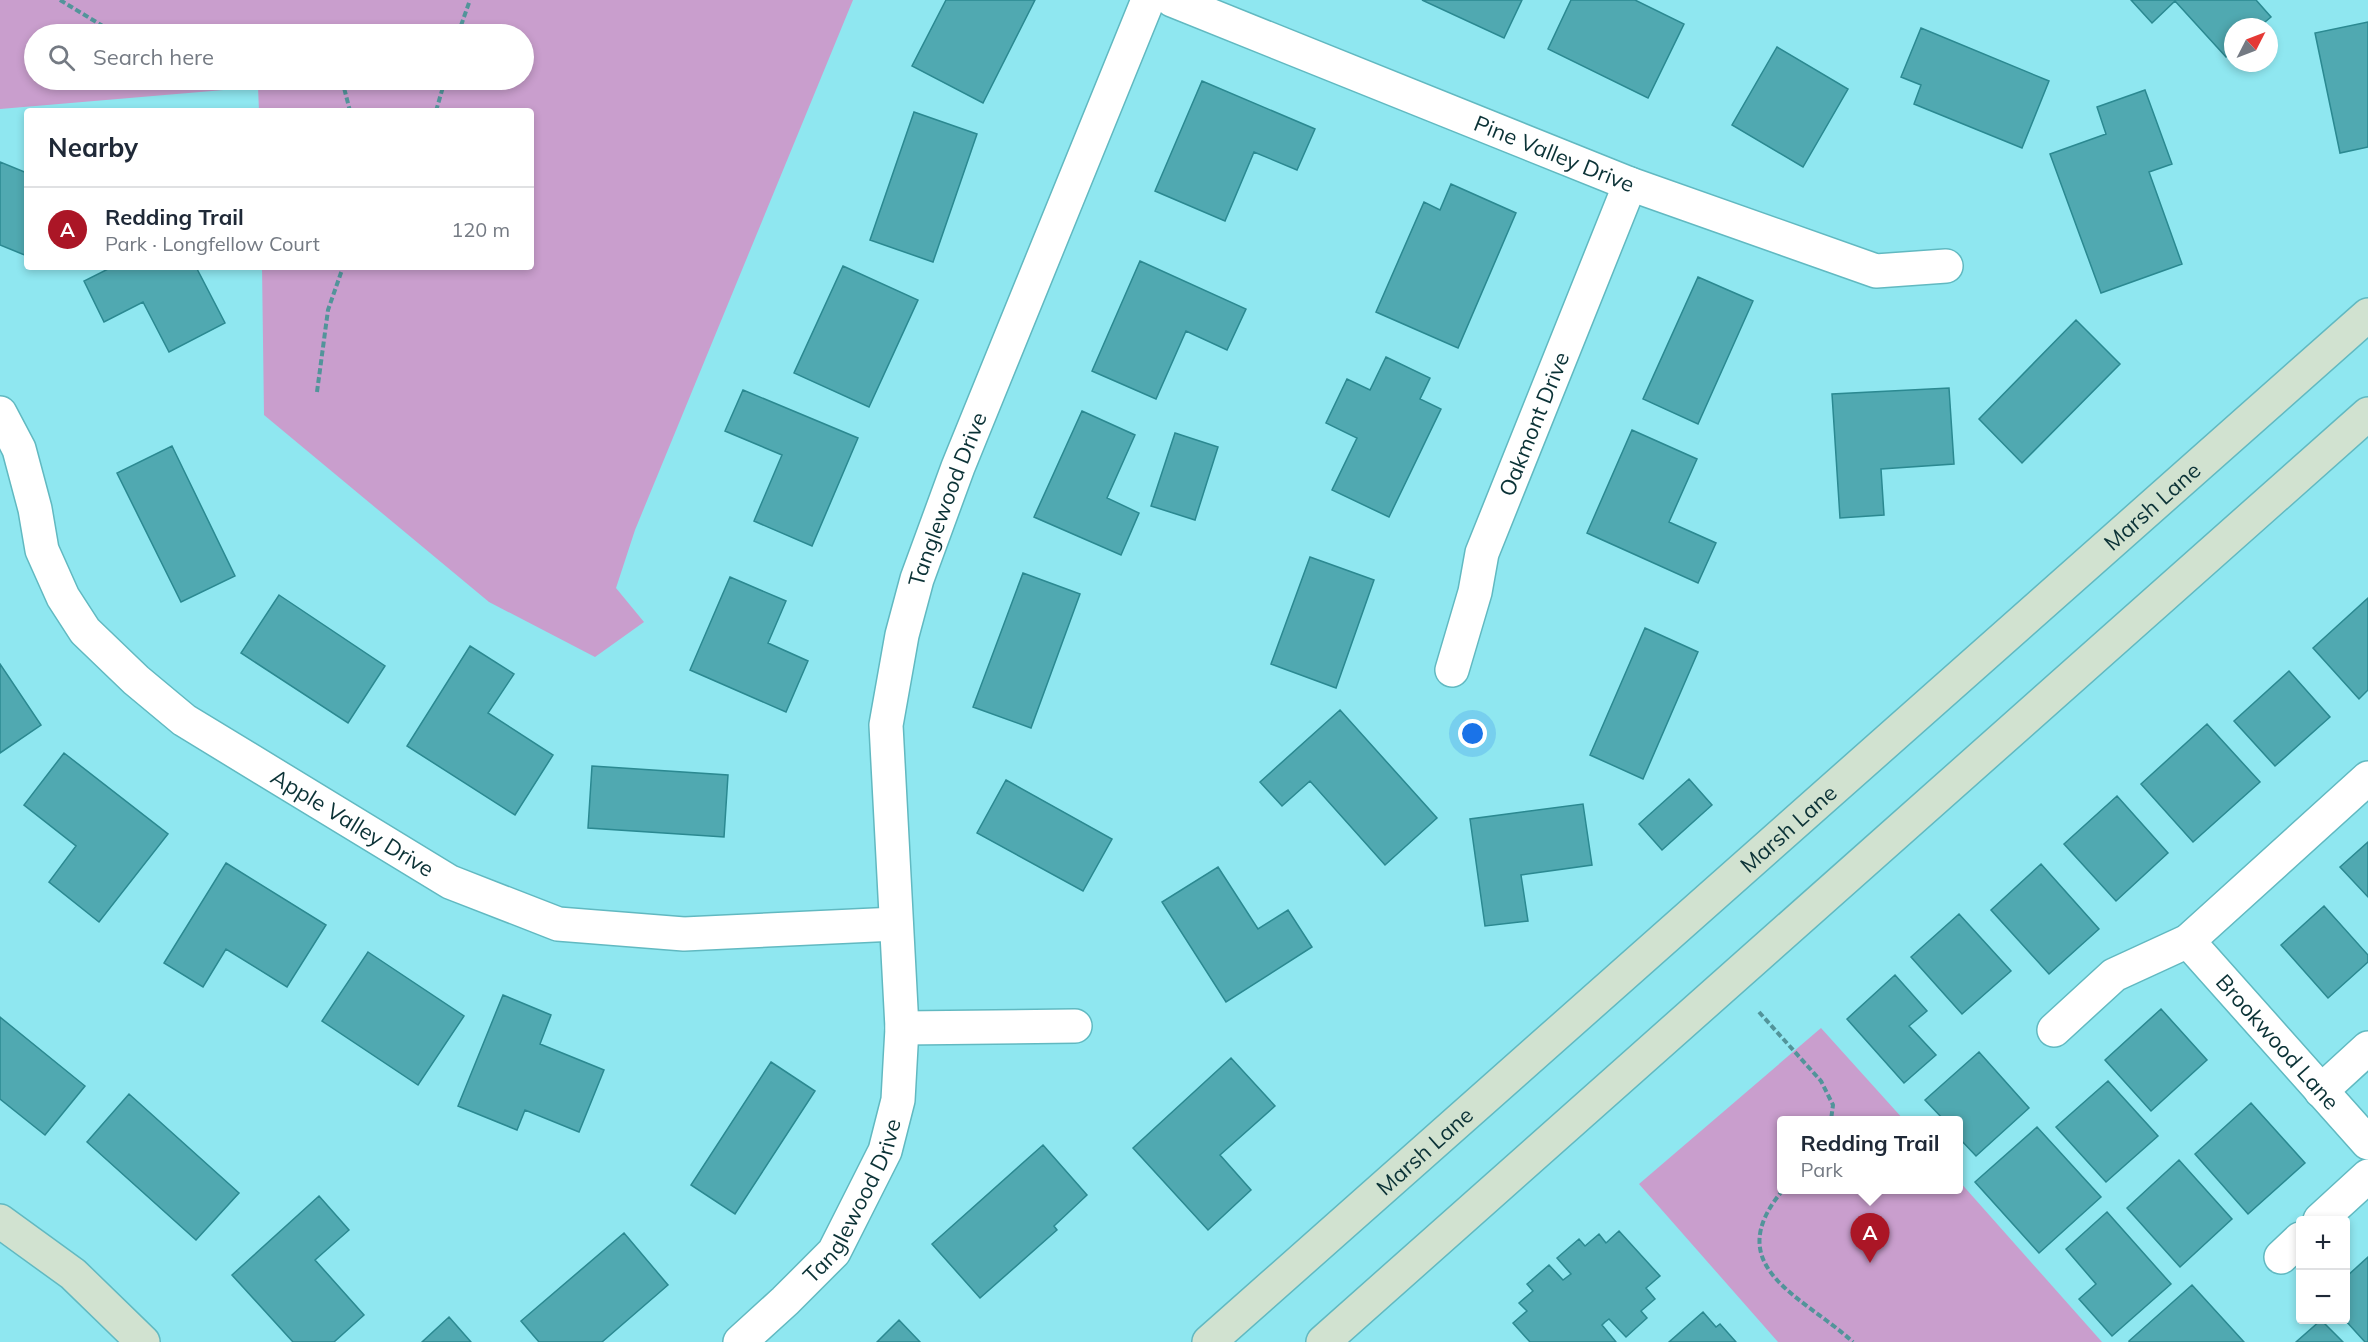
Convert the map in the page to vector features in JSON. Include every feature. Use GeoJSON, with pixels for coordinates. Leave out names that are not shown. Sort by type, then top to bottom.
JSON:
{"type":"FeatureCollection","features":[{"type":"Feature","properties":{"kind":"main road","name":"Marsh Lane"},"geometry":{"type":"LineString","coordinates":[[1209,1342],[2368,315]]}},
{"type":"Feature","properties":{"kind":"main road"},"geometry":{"type":"LineString","coordinates":[[1323,1342],[2368,414]]}},
{"type":"Feature","properties":{"kind":"main road"},"geometry":{"type":"LineString","coordinates":[[0,1221],[73,1274],[143,1342]]}},
{"type":"Feature","properties":{"kind":"street","name":"Tanglewood Drive"},"geometry":{"type":"LineString","coordinates":[[740,1342],[834,1252],[885,1151],[898,1101],[902,1028],[886,725],[902,635],[917,579],[958,467],[1148,0]]}},
{"type":"Feature","properties":{"kind":"street","name":"Pine Valley Drive"},"geometry":{"type":"LineString","coordinates":[[1172,0],[1630,184],[1876,271],[1946,266]]}},
{"type":"Feature","properties":{"kind":"street","name":"Oakmont Drive"},"geometry":{"type":"LineString","coordinates":[[1452,670],[1476,592],[1482,553],[1630,184]]}},
{"type":"Feature","properties":{"kind":"street","name":"Apple Valley Drive"},"geometry":{"type":"LineString","coordinates":[[0,413],[18,449],[35,509],[42,550],[63,597],[85,631],[136,680],[184,720],[450,882],[558,924],[684,934],[896,924]]}},
{"type":"Feature","properties":{"kind":"street"},"geometry":{"type":"LineString","coordinates":[[2054,1030],[2114,975],[2188,941],[2368,778]]}},
{"type":"Feature","properties":{"kind":"street","name":"Brookwood Lane"},"geometry":{"type":"LineString","coordinates":[[2188,941],[2368,1143]]}},
{"type":"Feature","properties":{"kind":"street"},"geometry":{"type":"LineString","coordinates":[[902,1028],[1075,1026]]}},
{"type":"Feature","properties":{"kind":"street"},"geometry":{"type":"LineString","coordinates":[[2321,1091],[2368,1048]]}},
{"type":"Feature","properties":{"kind":"street"},"geometry":{"type":"LineString","coordinates":[[2325,1216],[2368,1176]]}},
{"type":"Feature","properties":{"kind":"path"},"geometry":{"type":"LineString","coordinates":[[60,0],[100,24]]}},
{"type":"Feature","properties":{"kind":"path"},"geometry":{"type":"LineString","coordinates":[[462,24],[470,0]]}},
{"type":"Feature","properties":{"kind":"path"},"geometry":{"type":"LineString","coordinates":[[345,90],[349,108]]}},
{"type":"Feature","properties":{"kind":"path"},"geometry":{"type":"LineString","coordinates":[[437,108],[442,90]]}},
{"type":"Feature","properties":{"kind":"path"},"geometry":{"type":"LineString","coordinates":[[317,392],[328,310],[342,270]]}},
{"type":"Feature","properties":{"kind":"path"},"geometry":{"type":"LineString","coordinates":[[1759,1012],[1821,1081],[1833,1105],[1832,1116]]}},
{"type":"Feature","properties":{"kind":"path"},"geometry":{"type":"LineString","coordinates":[[1780,1194],[1762,1223],[1760,1244],[1764,1264],[1777,1282],[1853,1342]]}},
{"type":"Feature","properties":{"kind":"shaded area"},"geometry":{"type":"Polygon","coordinates":[[[0,0],[853,0],[635,530],[616,588],[644,622],[595,657],[489,602],[264,415],[262,270],[534,270],[534,108],[259,108],[258,90],[534,90],[534,24],[24,24],[24,90],[223,90],[0,109],[0,0]]]}},
{"type":"Feature","properties":{"kind":"shaded area"},"geometry":{"type":"Polygon","coordinates":[[[1821,1028],[1900,1116],[1777,1116],[1777,1194],[1963,1194],[1963,1186],[2102,1342],[1778,1342],[1639,1184],[1821,1028]]]}},
{"type":"Feature","properties":{"kind":"building"},"geometry":{"type":"Polygon","coordinates":[[[946,0],[1035,0],[983,103],[912,66],[946,0]]]}},
{"type":"Feature","properties":{"kind":"building"},"geometry":{"type":"Polygon","coordinates":[[[1422,0],[1522,0],[1504,38],[1422,0]]]}},
{"type":"Feature","properties":{"kind":"building"},"geometry":{"type":"Polygon","coordinates":[[[1571,0],[1635,0],[1684,24],[1648,98],[1548,49],[1571,0]]]}},
{"type":"Feature","properties":{"kind":"building"},"geometry":{"type":"Polygon","coordinates":[[[2131,0],[2256,0],[2271,17],[2224,18],[2224,55],[2175,1],[2152,23],[2131,0]]]}},
{"type":"Feature","properties":{"kind":"building"},"geometry":{"type":"Polygon","coordinates":[[[2368,22],[2368,147],[2340,153],[2315,33],[2368,22]]]}},
{"type":"Feature","properties":{"kind":"building"},"geometry":{"type":"Polygon","coordinates":[[[1921,28],[2049,81],[2022,148],[1914,104],[1921,85],[1901,77],[1921,28]]]}},
{"type":"Feature","properties":{"kind":"building"},"geometry":{"type":"Polygon","coordinates":[[[1777,47],[1848,89],[1803,167],[1732,125],[1777,47]]]}},
{"type":"Feature","properties":{"kind":"building"},"geometry":{"type":"Polygon","coordinates":[[[1202,81],[1315,129],[1297,170],[1254,152],[1225,221],[1155,191],[1202,81]]]}},
{"type":"Feature","properties":{"kind":"building"},"geometry":{"type":"Polygon","coordinates":[[[2145,90],[2172,164],[2149,172],[2182,264],[2101,293],[2050,154],[2106,134],[2097,107],[2145,90]]]}},
{"type":"Feature","properties":{"kind":"building"},"geometry":{"type":"Polygon","coordinates":[[[914,112],[977,134],[933,262],[870,240],[914,112]]]}},
{"type":"Feature","properties":{"kind":"building"},"geometry":{"type":"Polygon","coordinates":[[[0,162],[24,172],[24,255],[0,245],[0,162]]]}},
{"type":"Feature","properties":{"kind":"building"},"geometry":{"type":"Polygon","coordinates":[[[1451,184],[1516,213],[1458,348],[1376,312],[1424,202],[1440,210],[1451,184]]]}},
{"type":"Feature","properties":{"kind":"building"},"geometry":{"type":"Polygon","coordinates":[[[1140,261],[1246,309],[1227,350],[1186,331],[1156,399],[1092,371],[1140,261]]]}},
{"type":"Feature","properties":{"kind":"building"},"geometry":{"type":"Polygon","coordinates":[[[843,266],[918,300],[869,407],[794,373],[843,266]]]}},
{"type":"Feature","properties":{"kind":"building"},"geometry":{"type":"Polygon","coordinates":[[[106,270],[198,270],[225,323],[169,352],[143,302],[104,322],[84,281],[106,270]]]}},
{"type":"Feature","properties":{"kind":"building"},"geometry":{"type":"Polygon","coordinates":[[[1698,277],[1753,301],[1698,424],[1643,399],[1698,277]]]}},
{"type":"Feature","properties":{"kind":"building"},"geometry":{"type":"Polygon","coordinates":[[[2076,320],[2120,364],[2022,463],[1979,419],[2076,320]]]}},
{"type":"Feature","properties":{"kind":"building"},"geometry":{"type":"Polygon","coordinates":[[[1386,357],[1430,378],[1420,399],[1441,409],[1389,517],[1332,490],[1357,438],[1326,423],[1347,379],[1370,390],[1386,357]]]}},
{"type":"Feature","properties":{"kind":"building"},"geometry":{"type":"Polygon","coordinates":[[[1949,388],[1954,464],[1881,469],[1884,515],[1840,518],[1832,394],[1949,388]]]}},
{"type":"Feature","properties":{"kind":"building"},"geometry":{"type":"Polygon","coordinates":[[[743,390],[858,438],[812,546],[754,521],[782,455],[725,431],[743,390]]]}},
{"type":"Feature","properties":{"kind":"building"},"geometry":{"type":"Polygon","coordinates":[[[1082,411],[1135,435],[1107,498],[1139,513],[1121,555],[1034,517],[1082,411]]]}},
{"type":"Feature","properties":{"kind":"building"},"geometry":{"type":"Polygon","coordinates":[[[1632,430],[1697,459],[1669,522],[1716,543],[1698,583],[1587,533],[1632,430]]]}},
{"type":"Feature","properties":{"kind":"building"},"geometry":{"type":"Polygon","coordinates":[[[1175,433],[1218,447],[1195,520],[1151,506],[1175,433]]]}},
{"type":"Feature","properties":{"kind":"building"},"geometry":{"type":"Polygon","coordinates":[[[172,446],[235,576],[181,602],[117,473],[172,446]]]}},
{"type":"Feature","properties":{"kind":"building"},"geometry":{"type":"Polygon","coordinates":[[[1310,557],[1374,580],[1336,688],[1271,664],[1310,557]]]}},
{"type":"Feature","properties":{"kind":"building"},"geometry":{"type":"Polygon","coordinates":[[[1023,573],[1080,594],[1031,728],[973,707],[1023,573]]]}},
{"type":"Feature","properties":{"kind":"building"},"geometry":{"type":"Polygon","coordinates":[[[730,577],[786,601],[768,643],[808,661],[786,712],[690,670],[730,577]]]}},
{"type":"Feature","properties":{"kind":"building"},"geometry":{"type":"Polygon","coordinates":[[[279,595],[385,666],[348,723],[241,653],[279,595]]]}},
{"type":"Feature","properties":{"kind":"building"},"geometry":{"type":"Polygon","coordinates":[[[2368,598],[2368,690],[2359,699],[2313,648],[2368,598]]]}},
{"type":"Feature","properties":{"kind":"building"},"geometry":{"type":"Polygon","coordinates":[[[1645,628],[1698,652],[1643,779],[1590,755],[1645,628]]]}},
{"type":"Feature","properties":{"kind":"building"},"geometry":{"type":"Polygon","coordinates":[[[470,646],[514,674],[488,713],[553,755],[515,815],[407,746],[470,646]]]}},
{"type":"Feature","properties":{"kind":"building"},"geometry":{"type":"Polygon","coordinates":[[[0,664],[41,725],[0,753],[0,664]]]}},
{"type":"Feature","properties":{"kind":"building"},"geometry":{"type":"Polygon","coordinates":[[[2289,671],[2330,717],[2275,766],[2234,721],[2289,671]]]}},
{"type":"Feature","properties":{"kind":"building"},"geometry":{"type":"Polygon","coordinates":[[[1340,710],[1437,818],[1385,865],[1310,781],[1282,806],[1260,782],[1340,710]]]}},
{"type":"Feature","properties":{"kind":"building"},"geometry":{"type":"Polygon","coordinates":[[[2207,724],[2260,782],[2193,842],[2141,784],[2207,724]]]}},
{"type":"Feature","properties":{"kind":"building"},"geometry":{"type":"Polygon","coordinates":[[[64,753],[168,834],[99,922],[49,882],[76,846],[24,805],[64,753]]]}},
{"type":"Feature","properties":{"kind":"building"},"geometry":{"type":"Polygon","coordinates":[[[592,766],[728,775],[724,837],[588,828],[592,766]]]}},
{"type":"Feature","properties":{"kind":"building"},"geometry":{"type":"Polygon","coordinates":[[[1689,779],[1712,805],[1662,850],[1639,824],[1689,779]]]}},
{"type":"Feature","properties":{"kind":"building"},"geometry":{"type":"Polygon","coordinates":[[[1006,780],[1112,839],[1083,891],[977,833],[1006,780]]]}},
{"type":"Feature","properties":{"kind":"building"},"geometry":{"type":"Polygon","coordinates":[[[2117,796],[2168,853],[2116,901],[2064,844],[2117,796]]]}},
{"type":"Feature","properties":{"kind":"building"},"geometry":{"type":"Polygon","coordinates":[[[1583,804],[1592,865],[1521,875],[1528,921],[1485,926],[1470,819],[1583,804]]]}},
{"type":"Feature","properties":{"kind":"building"},"geometry":{"type":"Polygon","coordinates":[[[2368,842],[2368,897],[2340,867],[2368,842]]]}},
{"type":"Feature","properties":{"kind":"building"},"geometry":{"type":"Polygon","coordinates":[[[226,863],[326,925],[287,987],[226,949],[203,987],[164,963],[226,863]]]}},
{"type":"Feature","properties":{"kind":"building"},"geometry":{"type":"Polygon","coordinates":[[[2041,864],[2099,929],[2049,974],[1991,910],[2041,864]]]}},
{"type":"Feature","properties":{"kind":"building"},"geometry":{"type":"Polygon","coordinates":[[[1218,867],[1258,929],[1288,910],[1312,947],[1226,1002],[1162,902],[1218,867]]]}},
{"type":"Feature","properties":{"kind":"building"},"geometry":{"type":"Polygon","coordinates":[[[2324,906],[2368,955],[2368,962],[2328,998],[2281,945],[2324,906]]]}},
{"type":"Feature","properties":{"kind":"building"},"geometry":{"type":"Polygon","coordinates":[[[1959,914],[2011,971],[1962,1014],[1911,957],[1959,914]]]}},
{"type":"Feature","properties":{"kind":"building"},"geometry":{"type":"Polygon","coordinates":[[[368,952],[464,1016],[418,1085],[322,1021],[368,952]]]}},
{"type":"Feature","properties":{"kind":"building"},"geometry":{"type":"Polygon","coordinates":[[[1895,975],[1927,1011],[1909,1026],[1936,1055],[1904,1083],[1847,1019],[1895,975]]]}},
{"type":"Feature","properties":{"kind":"building"},"geometry":{"type":"Polygon","coordinates":[[[503,995],[551,1015],[540,1044],[604,1070],[579,1132],[525,1110],[517,1130],[458,1106],[503,995]]]}},
{"type":"Feature","properties":{"kind":"building"},"geometry":{"type":"Polygon","coordinates":[[[2161,1009],[2207,1060],[2151,1111],[2105,1060],[2161,1009]]]}},
{"type":"Feature","properties":{"kind":"building"},"geometry":{"type":"Polygon","coordinates":[[[0,1017],[85,1086],[45,1135],[0,1099],[0,1017]]]}},
{"type":"Feature","properties":{"kind":"building"},"geometry":{"type":"Polygon","coordinates":[[[1979,1052],[2029,1108],[1976,1156],[1963,1142],[1963,1116],[1940,1116],[1925,1100],[1979,1052]]]}},
{"type":"Feature","properties":{"kind":"building"},"geometry":{"type":"Polygon","coordinates":[[[1231,1058],[1275,1106],[1220,1155],[1251,1190],[1208,1230],[1133,1148],[1231,1058]]]}},
{"type":"Feature","properties":{"kind":"building"},"geometry":{"type":"Polygon","coordinates":[[[771,1062],[815,1091],[735,1214],[691,1185],[771,1062]]]}},
{"type":"Feature","properties":{"kind":"building"},"geometry":{"type":"Polygon","coordinates":[[[2108,1081],[2158,1136],[2106,1182],[2056,1127],[2108,1081]]]}},
{"type":"Feature","properties":{"kind":"building"},"geometry":{"type":"Polygon","coordinates":[[[129,1094],[239,1193],[196,1240],[87,1142],[129,1094]]]}},
{"type":"Feature","properties":{"kind":"building"},"geometry":{"type":"Polygon","coordinates":[[[2251,1103],[2305,1163],[2248,1214],[2195,1154],[2251,1103]]]}},
{"type":"Feature","properties":{"kind":"building"},"geometry":{"type":"Polygon","coordinates":[[[2037,1127],[2101,1197],[2039,1253],[1975,1182],[2037,1127]]]}},
{"type":"Feature","properties":{"kind":"building"},"geometry":{"type":"Polygon","coordinates":[[[1043,1145],[1087,1195],[1054,1226],[1057,1230],[980,1298],[932,1244],[1043,1145]]]}},
{"type":"Feature","properties":{"kind":"building"},"geometry":{"type":"Polygon","coordinates":[[[2179,1160],[2232,1219],[2180,1267],[2127,1208],[2179,1160]]]}},
{"type":"Feature","properties":{"kind":"building"},"geometry":{"type":"Polygon","coordinates":[[[319,1196],[349,1230],[315,1260],[364,1315],[334,1342],[293,1342],[232,1275],[319,1196]]]}},
{"type":"Feature","properties":{"kind":"building"},"geometry":{"type":"Polygon","coordinates":[[[2107,1212],[2171,1284],[2112,1336],[2079,1299],[2096,1284],[2066,1249],[2107,1212]]]}},
{"type":"Feature","properties":{"kind":"building"},"geometry":{"type":"Polygon","coordinates":[[[1619,1231],[1660,1276],[1646,1288],[1655,1299],[1641,1311],[1647,1318],[1626,1337],[1609,1319],[1605,1322],[1602,1325],[1616,1342],[1530,1342],[1513,1323],[1527,1311],[1519,1303],[1533,1291],[1527,1284],[1549,1265],[1563,1280],[1571,1274],[1557,1258],[1579,1239],[1585,1246],[1599,1234],[1606,1243],[1619,1231]]]}},
{"type":"Feature","properties":{"kind":"building"},"geometry":{"type":"Polygon","coordinates":[[[624,1233],[668,1285],[602,1342],[539,1342],[521,1321],[624,1233]]]}},
{"type":"Feature","properties":{"kind":"building"},"geometry":{"type":"Polygon","coordinates":[[[2368,1257],[2368,1342],[2365,1342],[2349,1324],[2350,1273],[2368,1257]]]}},
{"type":"Feature","properties":{"kind":"building"},"geometry":{"type":"Polygon","coordinates":[[[2192,1285],[2244,1342],[2129,1342],[2129,1341],[2192,1285]]]}},
{"type":"Feature","properties":{"kind":"building"},"geometry":{"type":"Polygon","coordinates":[[[1703,1312],[1716,1327],[1720,1324],[1736,1342],[1669,1342],[1703,1312]]]}},
{"type":"Feature","properties":{"kind":"building"},"geometry":{"type":"Polygon","coordinates":[[[449,1317],[471,1342],[422,1342],[449,1317]]]}},
{"type":"Feature","properties":{"kind":"building"},"geometry":{"type":"Polygon","coordinates":[[[899,1320],[920,1342],[877,1342],[899,1320]]]}},
{"type":"Feature","properties":{"kind":"building"},"geometry":{"type":"Polygon","coordinates":[[[2316,1324],[2325,1324],[2343,1342],[2296,1342],[2316,1324]]]}},
{"type":"Feature","properties":{"kind":"place","name":"Redding Trail"},"geometry":{"type":"Point","coordinates":[1870,1263]}}]}
